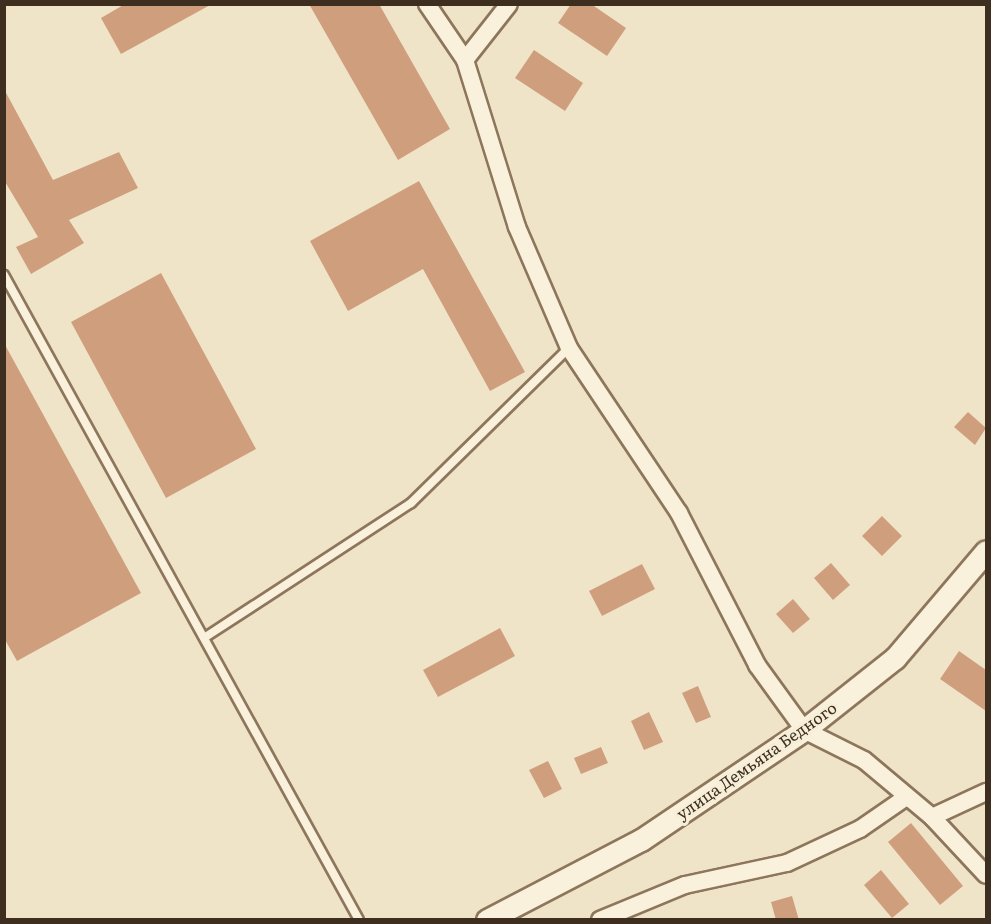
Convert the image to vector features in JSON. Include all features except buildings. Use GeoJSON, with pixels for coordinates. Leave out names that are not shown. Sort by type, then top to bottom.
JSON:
{"type":"FeatureCollection","features":[{"type":"Feature","properties":{"kind":"street"},"geometry":{"type":"LineString","coordinates":[[427,4],[465,60],[517,227],[569,348],[679,513],[757,665],[804,730],[864,760],[905,798],[932,817],[987,875]]}},
{"type":"Feature","properties":{"kind":"street"},"geometry":{"type":"LineString","coordinates":[[465,60],[509,4]]}},
{"type":"Feature","properties":{"kind":"street","name":"улица Демьяна Бедного"},"geometry":{"type":"LineString","coordinates":[[487,920],[641,840],[804,730],[895,658],[987,551]]}},
{"type":"Feature","properties":{"kind":"street"},"geometry":{"type":"LineString","coordinates":[[932,817],[987,792]]}},
{"type":"Feature","properties":{"kind":"street"},"geometry":{"type":"LineString","coordinates":[[600,920],[685,885],[787,863],[860,829],[905,798]]}},
{"type":"Feature","properties":{"kind":"lane"},"geometry":{"type":"LineString","coordinates":[[4,275],[207,636],[359,920]]}},
{"type":"Feature","properties":{"kind":"lane"},"geometry":{"type":"LineString","coordinates":[[207,636],[411,503],[569,348]]}}]}
